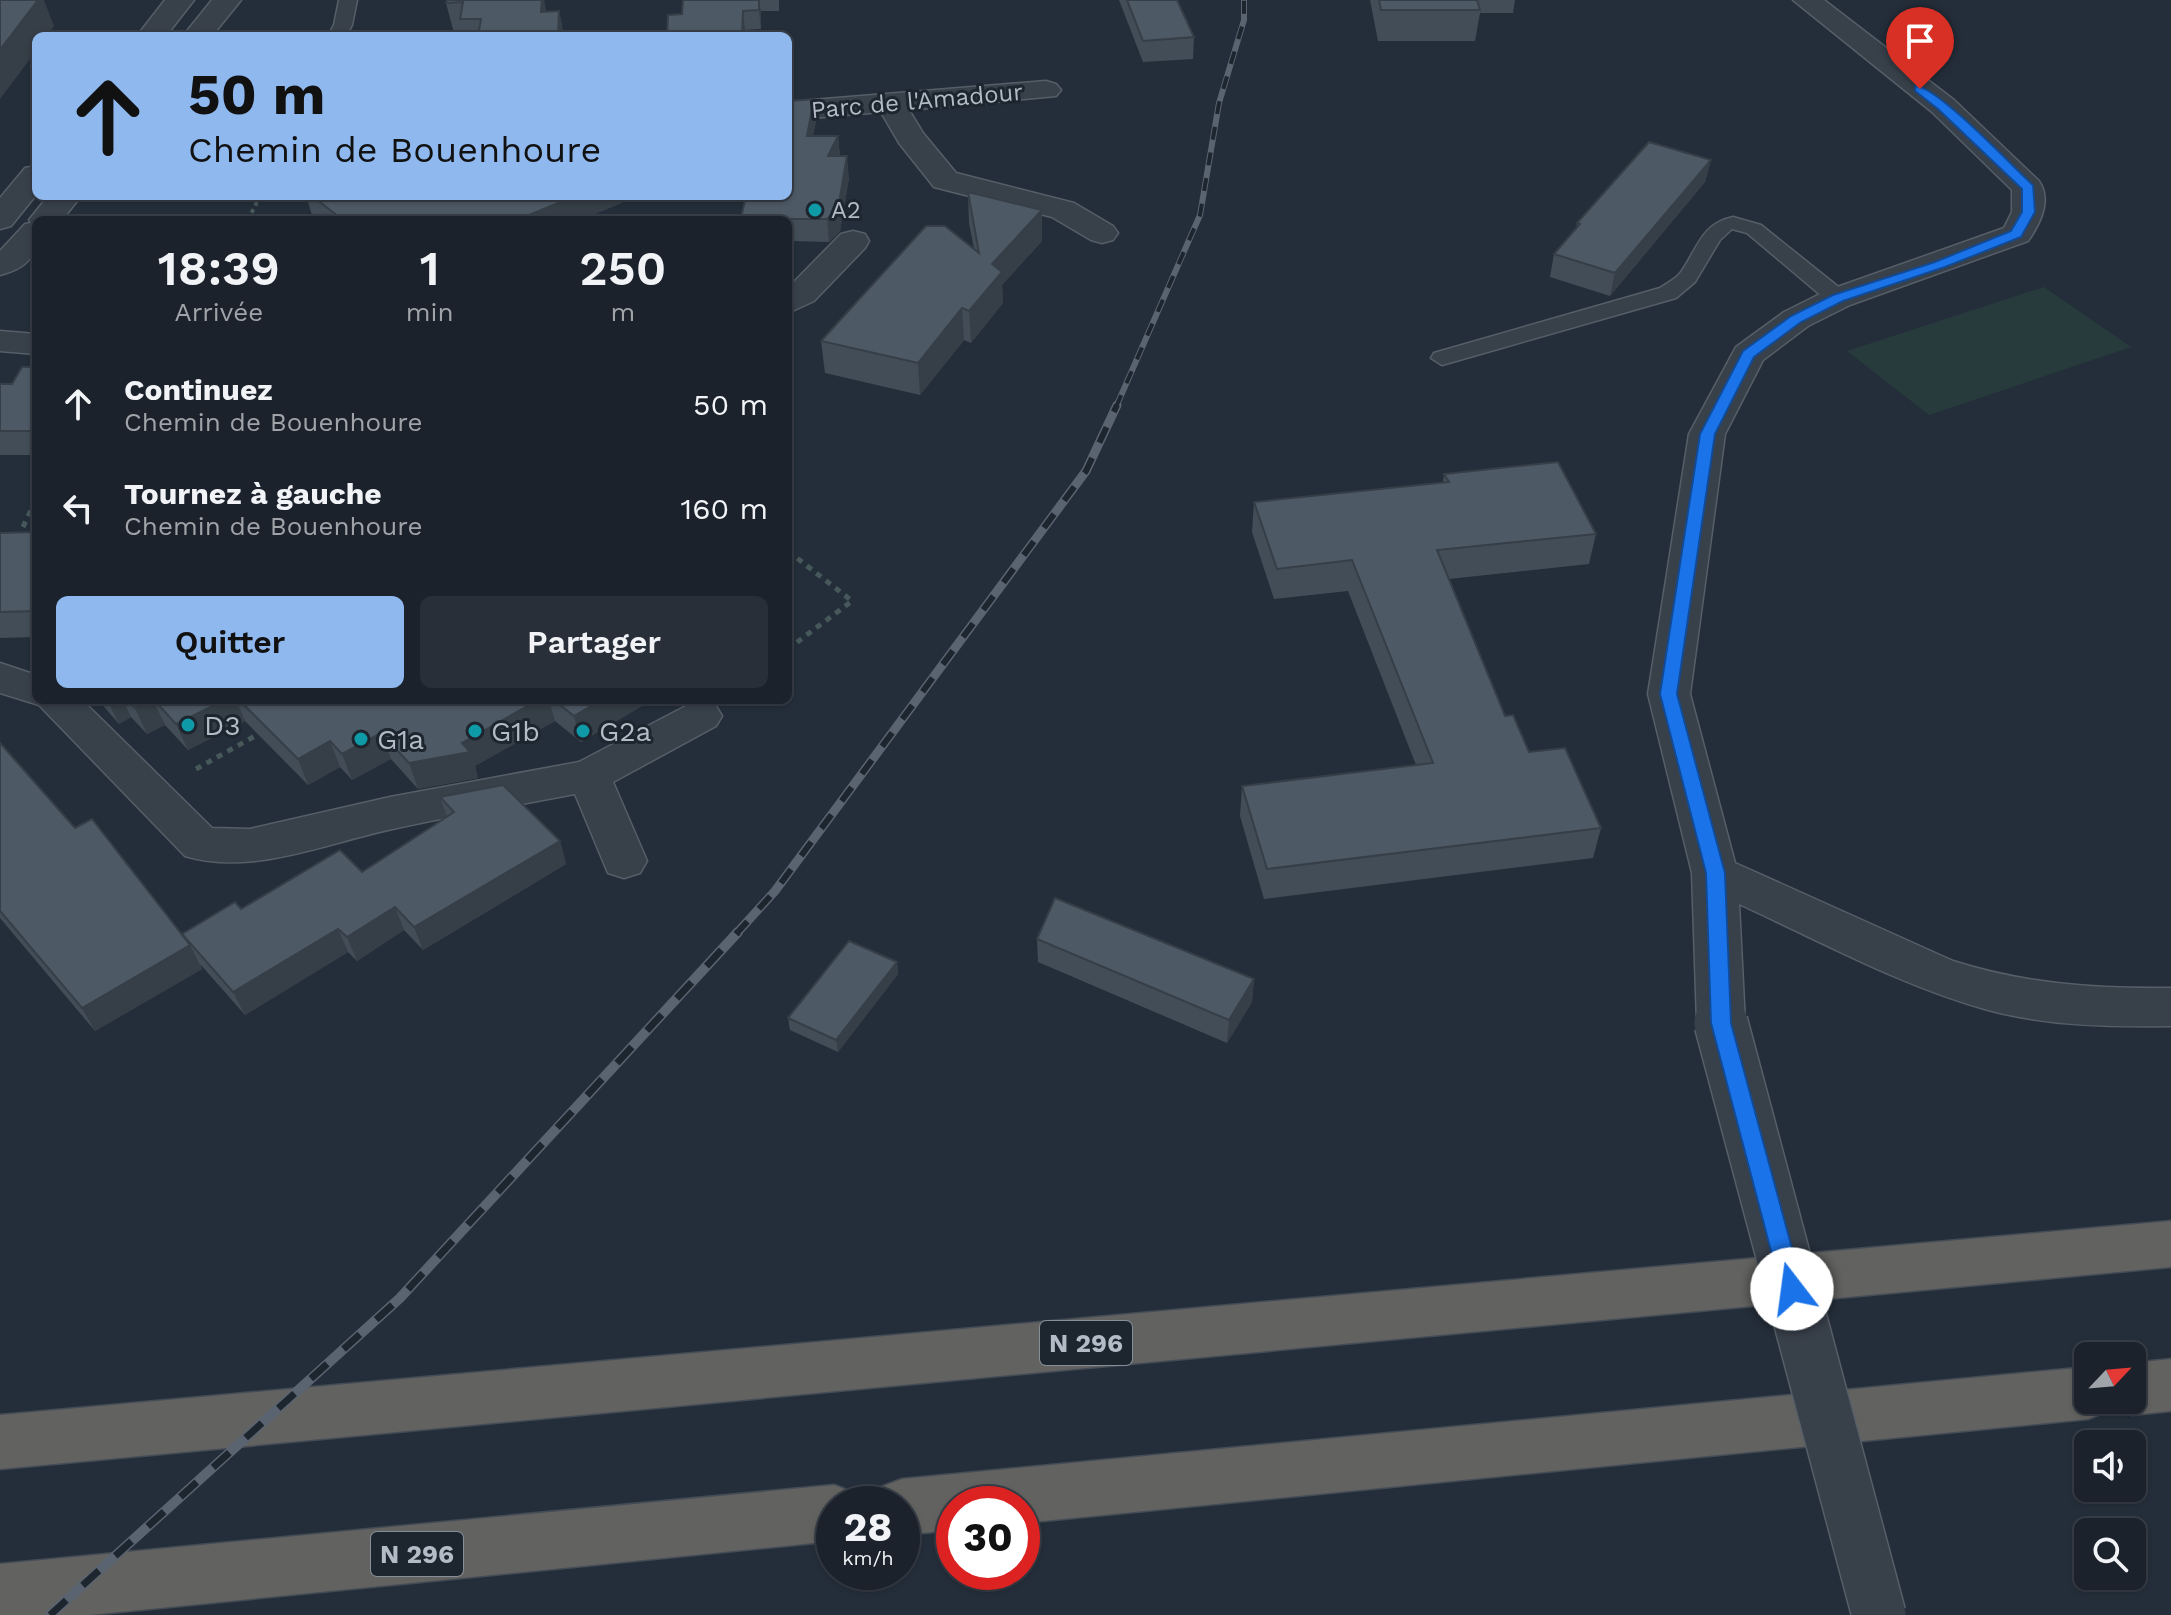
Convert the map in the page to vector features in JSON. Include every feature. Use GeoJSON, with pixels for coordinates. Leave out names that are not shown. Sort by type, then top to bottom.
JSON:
{"type":"FeatureCollection","features":[{"type":"Feature","properties":{"kind":"highway","name":"N 296"},"geometry":{"type":"LineString","coordinates":[[0,1442],[2171,1244]]}},
{"type":"Feature","properties":{"kind":"highway"},"geometry":{"type":"LineString","coordinates":[[2146,1388],[2171,1385]]}},
{"type":"Feature","properties":{"kind":"highway"},"geometry":{"type":"LineString","coordinates":[[920,1505],[2074,1394]]}},
{"type":"Feature","properties":{"kind":"highway","name":"N 296"},"geometry":{"type":"LineString","coordinates":[[0,1594],[816,1515]]}},
{"type":"Feature","properties":{"kind":"street"},"geometry":{"type":"LineString","coordinates":[[154,32],[180,0]]}},
{"type":"Feature","properties":{"kind":"street"},"geometry":{"type":"LineString","coordinates":[[200,32],[227,0]]}},
{"type":"Feature","properties":{"kind":"street"},"geometry":{"type":"LineString","coordinates":[[1807,0],[1943,106],[2028,188],[2028,212],[2017,234],[1838,298],[1796,319],[1748,354],[1707,434],[1669,694],[1715,873],[1721,1023],[1879,1615]]}},
{"type":"Feature","properties":{"kind":"street","name":"Parc de l'Amadour"},"geometry":{"type":"LineString","coordinates":[[792,111],[1046,90]]}},
{"type":"Feature","properties":{"kind":"street"},"geometry":{"type":"LineString","coordinates":[[890,103],[910,137],[945,180],[1063,210],[1102,233]]}},
{"type":"Feature","properties":{"kind":"street"},"geometry":{"type":"LineString","coordinates":[[0,219],[32,180]]}},
{"type":"Feature","properties":{"kind":"street"},"geometry":{"type":"LineString","coordinates":[[48,216],[62,200]]}},
{"type":"Feature","properties":{"kind":"street"},"geometry":{"type":"LineString","coordinates":[[0,265],[16,255],[32,236]]}},
{"type":"Feature","properties":{"kind":"street"},"geometry":{"type":"LineString","coordinates":[[792,300],[853,241]]}},
{"type":"Feature","properties":{"kind":"street"},"geometry":{"type":"LineString","coordinates":[[0,677],[32,689]]}},
{"type":"Feature","properties":{"kind":"street"},"geometry":{"type":"LineString","coordinates":[[61,704],[201,844],[250,846],[390,813],[589,776],[701,716]]}},
{"type":"Feature","properties":{"kind":"street"},"geometry":{"type":"LineString","coordinates":[[589,776],[624,861]]}},
{"type":"Feature","properties":{"kind":"street"},"geometry":{"type":"LineString","coordinates":[[1715,873],[1937,974],[1989,991],[2053,1003],[2115,1008],[2171,1007]]}},
{"type":"Feature","properties":{"kind":"lane"},"geometry":{"type":"LineString","coordinates":[[339,32],[348,0]]}},
{"type":"Feature","properties":{"kind":"lane"},"geometry":{"type":"LineString","coordinates":[[1442,358],[1668,293],[1688,278],[1711,237],[1724,225],[1733,223],[1754,229],[1838,298]]}},
{"type":"Feature","properties":{"kind":"path"},"geometry":{"type":"LineString","coordinates":[[18,539],[32,508]]}},
{"type":"Feature","properties":{"kind":"path"},"geometry":{"type":"LineString","coordinates":[[9,540],[27,539]]}},
{"type":"Feature","properties":{"kind":"path"},"geometry":{"type":"LineString","coordinates":[[792,554],[852,601],[792,646]]}},
{"type":"Feature","properties":{"kind":"path"},"geometry":{"type":"LineString","coordinates":[[151,794],[269,729]]}},
{"type":"Feature","properties":{"kind":"green space"},"geometry":{"type":"Polygon","coordinates":[[[2044,287],[2131,347],[1929,415],[1847,351],[2044,287]]]}},
{"type":"Feature","properties":{"kind":"building"},"geometry":{"type":"Polygon","coordinates":[[[0,0],[38,0],[0,50],[0,0]]]}},
{"type":"Feature","properties":{"kind":"building"},"geometry":{"type":"Polygon","coordinates":[[[447,0],[542,0],[541,12],[559,11],[558,32],[479,32],[481,19],[460,19],[463,2],[446,3],[447,0]]]}},
{"type":"Feature","properties":{"kind":"building"},"geometry":{"type":"Polygon","coordinates":[[[683,0],[759,0],[759,10],[743,11],[742,32],[667,32],[668,15],[682,14],[683,0]]]}},
{"type":"Feature","properties":{"kind":"building"},"geometry":{"type":"Polygon","coordinates":[[[1127,0],[1177,0],[1194,37],[1143,41],[1127,0]]]}},
{"type":"Feature","properties":{"kind":"building"},"geometry":{"type":"Polygon","coordinates":[[[1379,0],[1477,0],[1480,10],[1381,10],[1379,0]]]}},
{"type":"Feature","properties":{"kind":"building"},"geometry":{"type":"Polygon","coordinates":[[[814,99],[807,136],[838,136],[828,156],[847,156],[838,209],[827,219],[741,216],[745,200],[792,200],[792,101],[814,99]]]}},
{"type":"Feature","properties":{"kind":"building"},"geometry":{"type":"Polygon","coordinates":[[[1649,142],[1711,160],[1615,273],[1554,254],[1580,224],[1577,223],[1649,142]]]}},
{"type":"Feature","properties":{"kind":"building"},"geometry":{"type":"Polygon","coordinates":[[[968,192],[1042,210],[992,264],[1002,272],[969,311],[962,308],[918,363],[821,341],[926,226],[945,226],[979,253],[968,192]]]}},
{"type":"Feature","properties":{"kind":"building"},"geometry":{"type":"Polygon","coordinates":[[[317,200],[565,200],[527,216],[338,216],[317,200]]]}},
{"type":"Feature","properties":{"kind":"building"},"geometry":{"type":"Polygon","coordinates":[[[22,367],[32,367],[32,431],[0,431],[0,384],[12,384],[22,367]]]}},
{"type":"Feature","properties":{"kind":"building"},"geometry":{"type":"Polygon","coordinates":[[[1558,462],[1596,534],[1437,550],[1505,716],[1513,715],[1529,752],[1565,748],[1601,828],[1267,869],[1242,786],[1433,763],[1352,560],[1277,569],[1254,502],[1449,482],[1444,474],[1558,462]]]}},
{"type":"Feature","properties":{"kind":"building"},"geometry":{"type":"Polygon","coordinates":[[[32,532],[32,611],[0,612],[0,533],[32,532]]]}},
{"type":"Feature","properties":{"kind":"building"},"geometry":{"type":"Polygon","coordinates":[[[158,704],[217,704],[176,724],[158,704]]]}},
{"type":"Feature","properties":{"kind":"building"},"geometry":{"type":"Polygon","coordinates":[[[243,704],[531,704],[462,743],[470,752],[409,763],[381,733],[342,754],[330,741],[298,759],[243,704]]]}},
{"type":"Feature","properties":{"kind":"building"},"geometry":{"type":"Polygon","coordinates":[[[559,704],[594,704],[574,716],[559,704]]]}},
{"type":"Feature","properties":{"kind":"building"},"geometry":{"type":"Polygon","coordinates":[[[0,743],[75,828],[92,819],[190,945],[82,1008],[0,911],[0,743]]]}},
{"type":"Feature","properties":{"kind":"building"},"geometry":{"type":"Polygon","coordinates":[[[503,785],[560,841],[414,927],[395,907],[347,937],[338,929],[233,992],[182,934],[235,902],[241,909],[340,850],[362,872],[454,812],[440,797],[503,785]]]}},
{"type":"Feature","properties":{"kind":"building"},"geometry":{"type":"Polygon","coordinates":[[[1055,898],[1254,979],[1229,1020],[1037,939],[1055,898]]]}},
{"type":"Feature","properties":{"kind":"building"},"geometry":{"type":"Polygon","coordinates":[[[849,941],[897,962],[836,1040],[788,1018],[849,941]]]}},
{"type":"Feature","properties":{"kind":"railway"},"geometry":{"type":"LineString","coordinates":[[1116,407],[1200,215],[1219,103],[1244,20],[1244,0]]}},
{"type":"Feature","properties":{"kind":"railway"},"geometry":{"type":"LineString","coordinates":[[736,934],[775,891],[1086,471],[1117,405]]}},
{"type":"Feature","properties":{"kind":"railway"},"geometry":{"type":"LineString","coordinates":[[50,1615],[400,1298],[738,932]]}},
{"type":"Feature","properties":{"kind":"place","name":"A2"},"geometry":{"type":"Point","coordinates":[815,210]}},
{"type":"Feature","properties":{"kind":"place","name":"D3"},"geometry":{"type":"Point","coordinates":[188,725]}},
{"type":"Feature","properties":{"kind":"place","name":"G1b"},"geometry":{"type":"Point","coordinates":[475,731]}},
{"type":"Feature","properties":{"kind":"place","name":"G2a"},"geometry":{"type":"Point","coordinates":[583,731]}},
{"type":"Feature","properties":{"kind":"place","name":"G1a"},"geometry":{"type":"Point","coordinates":[361,739]}},
{"type":"Feature","properties":{"kind":"route"},"geometry":{"type":"LineString","coordinates":[[1792,1289],[1721,1023],[1715,873],[1669,694],[1707,434],[1748,354],[1796,319],[1838,298],[2017,234],[2028,212],[2028,188],[1943,106],[1920,89]]}}]}
